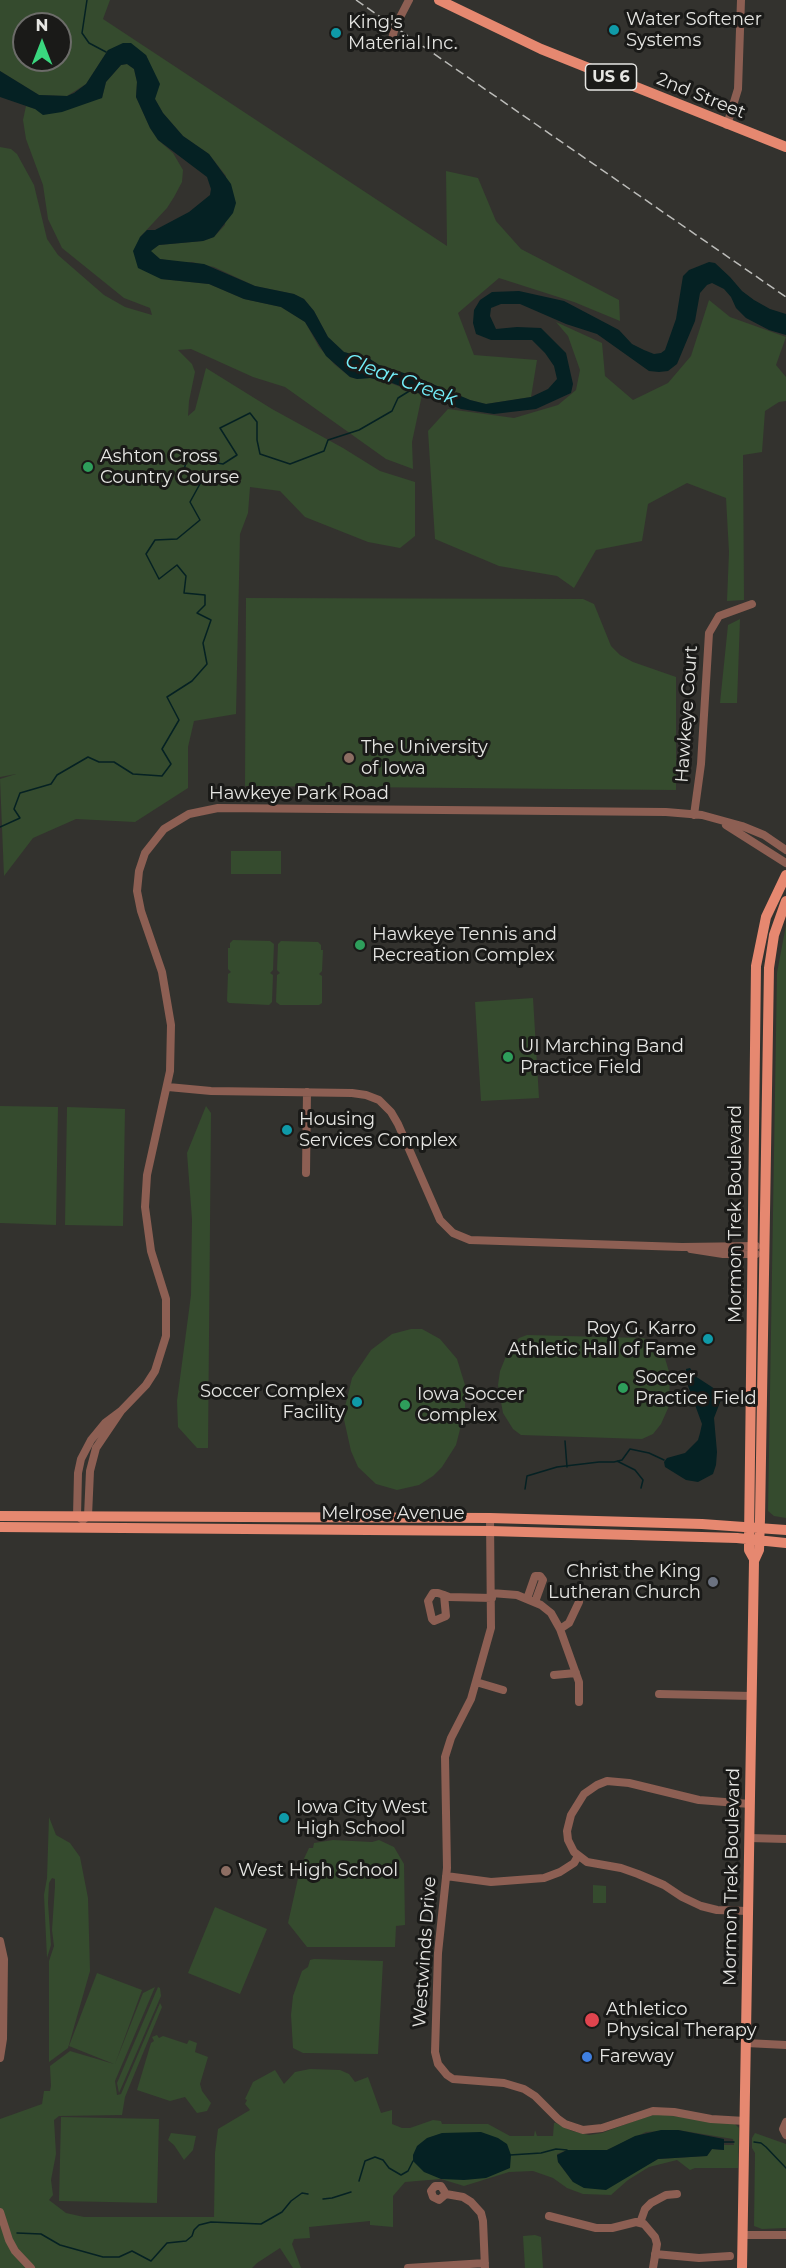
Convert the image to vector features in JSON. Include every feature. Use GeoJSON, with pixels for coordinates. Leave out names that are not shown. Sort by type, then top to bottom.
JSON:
{"type":"FeatureCollection","features":[{"type":"Feature","properties":{"kind":"main road","name":"2nd Street"},"geometry":{"type":"LineString","coordinates":[[439,0],[541,49],[786,147]]}},
{"type":"Feature","properties":{"kind":"main road","name":"Mormon Trek Boulevard"},"geometry":{"type":"LineString","coordinates":[[742,2268],[754,1559],[759,1550],[754,1539],[752,1250],[756,966],[766,916],[786,875]]}},
{"type":"Feature","properties":{"kind":"main road","name":"Mormon Trek Boulevard"},"geometry":{"type":"LineString","coordinates":[[754,1526],[764,1250],[769,968],[774,935],[786,901]]}},
{"type":"Feature","properties":{"kind":"main road","name":"Melrose Avenue"},"geometry":{"type":"LineString","coordinates":[[0,1516],[490,1525],[754,1539],[786,1543]]}},
{"type":"Feature","properties":{"kind":"main road","name":"Melrose Avenue"},"geometry":{"type":"LineString","coordinates":[[0,1527],[490,1525],[543,1520],[754,1526],[786,1530]]}},
{"type":"Feature","properties":{"kind":"street"},"geometry":{"type":"LineString","coordinates":[[390,47],[395,27],[409,0]]}},
{"type":"Feature","properties":{"kind":"street"},"geometry":{"type":"LineString","coordinates":[[727,125],[738,89],[741,0]]}},
{"type":"Feature","properties":{"kind":"street","name":"Hawkeye Court"},"geometry":{"type":"LineString","coordinates":[[694,815],[701,764],[709,633],[719,616],[752,604]]}},
{"type":"Feature","properties":{"kind":"street","name":"Hawkeye Park Road"},"geometry":{"type":"LineString","coordinates":[[83,1516],[93,1456],[100,1441],[121,1411],[146,1385],[164,1349],[166,1336],[168,1313],[166,1299],[151,1251],[145,1207],[149,1164],[168,1088],[171,1058],[168,1001],[162,972],[139,902],[138,881],[149,845],[164,829],[179,818],[197,811],[218,808],[666,812],[711,817],[753,830],[786,850]]}},
{"type":"Feature","properties":{"kind":"street","name":"Hawkeye Park Road"},"geometry":{"type":"LineString","coordinates":[[694,815],[734,829],[786,863]]}},
{"type":"Feature","properties":{"kind":"street"},"geometry":{"type":"LineString","coordinates":[[168,1088],[360,1094],[379,1100],[398,1124],[435,1212],[447,1228],[460,1236],[484,1242],[764,1250]]}},
{"type":"Feature","properties":{"kind":"street"},"geometry":{"type":"LineString","coordinates":[[306,1173],[307,1092]]}},
{"type":"Feature","properties":{"kind":"street","name":"Westwinds Drive"},"geometry":{"type":"LineString","coordinates":[[490,1525],[492,1597],[490,1628],[469,1706],[451,1738],[445,1757],[446,1876],[439,1934],[435,2052],[438,2064],[447,2075],[459,2081],[504,2083],[524,2089],[558,2119],[583,2130],[602,2128],[653,2111],[745,2121]]}},
{"type":"Feature","properties":{"kind":"street"},"geometry":{"type":"LineString","coordinates":[[444,1595],[492,1597],[513,1594],[551,1613],[560,1629],[579,1682],[579,1702]]}},
{"type":"Feature","properties":{"kind":"street"},"geometry":{"type":"LineString","coordinates":[[560,1629],[569,1623],[579,1602]]}},
{"type":"Feature","properties":{"kind":"street"},"geometry":{"type":"LineString","coordinates":[[554,1675],[576,1673]]}},
{"type":"Feature","properties":{"kind":"street"},"geometry":{"type":"LineString","coordinates":[[476,1682],[503,1690]]}},
{"type":"Feature","properties":{"kind":"street"},"geometry":{"type":"LineString","coordinates":[[659,1694],[752,1696]]}},
{"type":"Feature","properties":{"kind":"street"},"geometry":{"type":"LineString","coordinates":[[748,1911],[701,1906],[648,1878],[621,1868],[587,1862],[578,1856],[568,1840],[567,1827],[571,1815],[584,1794],[604,1782],[629,1783],[699,1800],[750,1804]]}},
{"type":"Feature","properties":{"kind":"street"},"geometry":{"type":"LineString","coordinates":[[749,1838],[786,1839]]}},
{"type":"Feature","properties":{"kind":"street"},"geometry":{"type":"LineString","coordinates":[[446,1876],[491,1882],[544,1878],[574,1863],[578,1856]]}},
{"type":"Feature","properties":{"kind":"street"},"geometry":{"type":"LineString","coordinates":[[0,1941],[4,1959],[3,2039],[0,2058]]}},
{"type":"Feature","properties":{"kind":"street"},"geometry":{"type":"LineString","coordinates":[[746,2043],[786,2045]]}},
{"type":"Feature","properties":{"kind":"street"},"geometry":{"type":"LineString","coordinates":[[786,2122],[783,2129],[786,2135]]}},
{"type":"Feature","properties":{"kind":"street"},"geometry":{"type":"LineString","coordinates":[[408,2268],[485,2266],[481,2213],[463,2197],[446,2194]]}},
{"type":"Feature","properties":{"kind":"street"},"geometry":{"type":"LineString","coordinates":[[640,2223],[645,2209],[651,2203],[666,2195],[677,2194]]}},
{"type":"Feature","properties":{"kind":"street"},"geometry":{"type":"LineString","coordinates":[[0,2212],[15,2251],[31,2268]]}},
{"type":"Feature","properties":{"kind":"street"},"geometry":{"type":"LineString","coordinates":[[549,2216],[596,2228],[640,2223],[653,2232],[657,2244],[653,2268]]}},
{"type":"Feature","properties":{"kind":"street"},"geometry":{"type":"LineString","coordinates":[[743,2235],[786,2235]]}},
{"type":"Feature","properties":{"kind":"street"},"geometry":{"type":"LineString","coordinates":[[655,2254],[699,2258],[730,2256]]}},
{"type":"Feature","properties":{"kind":"green space"},"geometry":{"type":"Polygon","coordinates":[[[0,0],[110,0],[103,19],[447,246],[446,171],[478,178],[496,221],[521,249],[619,300],[620,321],[574,302],[499,278],[458,313],[474,355],[537,360],[531,397],[486,404],[379,365],[370,359],[344,352],[328,337],[314,311],[304,299],[294,294],[255,286],[214,267],[160,259],[150,251],[159,245],[203,241],[214,237],[225,225],[226,176],[209,154],[183,136],[163,113],[155,99],[151,68],[146,55],[108,50],[86,84],[67,96],[39,95],[0,71],[0,0]]]}},
{"type":"Feature","properties":{"kind":"green space"},"geometry":{"type":"Polygon","coordinates":[[[127,64],[134,69],[137,82],[136,97],[150,128],[158,140],[173,153],[183,170],[182,182],[167,208],[140,237],[161,279],[209,284],[244,299],[281,307],[305,322],[319,347],[350,377],[382,380],[422,395],[412,442],[413,469],[386,459],[285,387],[253,377],[191,349],[178,350],[192,364],[195,372],[188,416],[195,410],[206,368],[380,471],[415,482],[415,536],[400,548],[368,542],[305,517],[280,491],[250,487],[248,513],[240,534],[236,714],[194,721],[188,747],[188,788],[135,822],[76,819],[33,838],[4,876],[0,779],[16,774],[0,777],[0,147],[11,149],[17,154],[34,185],[47,239],[58,255],[104,295],[125,307],[152,315],[150,308],[124,298],[62,248],[48,219],[43,185],[26,139],[23,120],[26,106],[35,109],[102,98],[106,82],[121,65],[127,64]]]}},
{"type":"Feature","properties":{"kind":"green space"},"geometry":{"type":"Polygon","coordinates":[[[709,300],[730,317],[786,337],[776,365],[786,377],[786,401],[779,402],[765,411],[762,452],[743,455],[744,600],[727,601],[729,552],[726,498],[687,483],[648,504],[642,541],[596,550],[574,588],[557,576],[499,566],[435,539],[428,431],[448,409],[514,418],[558,405],[576,390],[580,370],[568,336],[556,322],[602,343],[605,376],[633,400],[668,383],[691,356],[709,300]]]}},
{"type":"Feature","properties":{"kind":"green space"},"geometry":{"type":"Polygon","coordinates":[[[246,598],[583,599],[594,604],[611,646],[620,655],[676,677],[676,790],[245,786],[246,598]]]}},
{"type":"Feature","properties":{"kind":"green space"},"geometry":{"type":"Polygon","coordinates":[[[740,619],[737,703],[720,703],[728,625],[740,619]]]}},
{"type":"Feature","properties":{"kind":"green space"},"geometry":{"type":"Polygon","coordinates":[[[231,851],[281,851],[281,874],[231,874],[231,851]]]}},
{"type":"Feature","properties":{"kind":"green space"},"geometry":{"type":"Polygon","coordinates":[[[786,925],[786,1518],[774,1516],[768,1511],[777,973],[786,925]]]}},
{"type":"Feature","properties":{"kind":"green space"},"geometry":{"type":"Polygon","coordinates":[[[233,940],[270,941],[274,944],[273,970],[270,973],[273,975],[272,1002],[269,1005],[229,1003],[227,1001],[228,974],[231,972],[228,969],[228,948],[233,940]]]}},
{"type":"Feature","properties":{"kind":"green space"},"geometry":{"type":"Polygon","coordinates":[[[281,941],[318,942],[321,945],[321,950],[323,950],[322,971],[319,974],[322,976],[322,1003],[319,1005],[280,1005],[276,1002],[277,975],[280,973],[277,970],[278,944],[281,941]]]}},
{"type":"Feature","properties":{"kind":"green space","name":"UI Marching Band Practice Field"},"geometry":{"type":"Polygon","coordinates":[[[533,998],[539,1098],[481,1101],[475,1002],[533,998]]]}},
{"type":"Feature","properties":{"kind":"green space"},"geometry":{"type":"Polygon","coordinates":[[[0,1106],[58,1107],[56,1225],[0,1223],[0,1106]]]}},
{"type":"Feature","properties":{"kind":"green space"},"geometry":{"type":"Polygon","coordinates":[[[206,1106],[211,1113],[208,1448],[197,1448],[178,1427],[177,1401],[191,1295],[192,1219],[187,1153],[206,1106]]]}},
{"type":"Feature","properties":{"kind":"green space"},"geometry":{"type":"Polygon","coordinates":[[[67,1107],[125,1109],[123,1226],[65,1225],[67,1107]]]}},
{"type":"Feature","properties":{"kind":"green space","name":"Iowa Soccer Complex"},"geometry":{"type":"Polygon","coordinates":[[[411,1329],[422,1329],[440,1339],[457,1359],[465,1385],[465,1410],[456,1445],[442,1467],[419,1485],[397,1490],[376,1484],[358,1467],[351,1451],[343,1415],[352,1378],[371,1350],[392,1334],[411,1329]]]}},
{"type":"Feature","properties":{"kind":"green space"},"geometry":{"type":"Polygon","coordinates":[[[527,1335],[650,1340],[659,1347],[664,1355],[670,1375],[669,1406],[661,1424],[653,1434],[642,1439],[521,1435],[513,1429],[503,1413],[498,1385],[500,1371],[509,1349],[519,1338],[527,1335]]]}},
{"type":"Feature","properties":{"kind":"green space"},"geometry":{"type":"Polygon","coordinates":[[[49,1817],[56,1835],[70,1843],[80,1857],[88,1898],[90,1971],[68,2048],[49,2062],[49,1961],[54,1946],[52,1930],[55,1879],[52,1878],[49,1883],[51,1945],[47,1958],[44,1895],[47,1878],[49,1817]]]}},
{"type":"Feature","properties":{"kind":"green space"},"geometry":{"type":"Polygon","coordinates":[[[333,1840],[372,1842],[379,1840],[394,1847],[404,1864],[405,1925],[396,1926],[395,1947],[307,1947],[288,1923],[301,1865],[309,1848],[313,1848],[314,1843],[333,1840]]]}},
{"type":"Feature","properties":{"kind":"green space"},"geometry":{"type":"Polygon","coordinates":[[[593,1885],[606,1886],[606,1903],[593,1903],[593,1885]]]}},
{"type":"Feature","properties":{"kind":"green space"},"geometry":{"type":"Polygon","coordinates":[[[215,1907],[267,1929],[240,1994],[188,1973],[215,1907]]]}},
{"type":"Feature","properties":{"kind":"green space"},"geometry":{"type":"Polygon","coordinates":[[[310,1960],[383,1961],[378,2054],[303,2053],[293,2048],[291,2015],[293,1996],[302,1971],[308,1967],[310,1960]]]}},
{"type":"Feature","properties":{"kind":"green space"},"geometry":{"type":"Polygon","coordinates":[[[97,1973],[142,1990],[115,2064],[143,1993],[155,1987],[115,2081],[117,2095],[121,2094],[160,2003],[162,2007],[125,2097],[122,2115],[59,2116],[54,2120],[56,2154],[51,2180],[53,2195],[49,2200],[66,2213],[84,2217],[214,2217],[215,2153],[218,2129],[250,2110],[245,2104],[247,2100],[245,2099],[253,2082],[275,2070],[284,2084],[295,2072],[310,2069],[340,2070],[349,2074],[355,2082],[368,2077],[381,2113],[392,2110],[392,2124],[402,2128],[410,2128],[433,2120],[441,2121],[442,2124],[488,2124],[510,2136],[534,2136],[535,2130],[537,2136],[553,2136],[554,2123],[556,2123],[572,2131],[589,2135],[602,2133],[658,2114],[735,2124],[739,2128],[738,2168],[690,2170],[677,2160],[649,2167],[628,2180],[611,2195],[583,2194],[567,2188],[553,2178],[533,2171],[509,2172],[464,2186],[441,2179],[405,2182],[393,2196],[393,2227],[370,2225],[370,2221],[309,2227],[310,2238],[294,2239],[292,2244],[301,2268],[293,2268],[280,2248],[252,2268],[0,2268],[0,2119],[42,2104],[44,2091],[50,2091],[50,2066],[70,2051],[114,2064],[69,2046],[97,1973]],[[678,2130],[646,2132],[607,2150],[567,2150],[557,2154],[558,2162],[573,2182],[645,2166],[658,2159],[707,2156],[712,2149],[723,2150],[724,2145],[734,2145],[733,2139],[678,2130]]]}},
{"type":"Feature","properties":{"kind":"green space"},"geometry":{"type":"Polygon","coordinates":[[[158,1987],[161,1996],[119,2093],[117,2083],[158,1987]]]}},
{"type":"Feature","properties":{"kind":"green space"},"geometry":{"type":"Polygon","coordinates":[[[157,2035],[159,2038],[163,2036],[187,2044],[189,2040],[197,2043],[195,2052],[208,2057],[200,2084],[211,2103],[207,2111],[197,2113],[185,2097],[170,2101],[137,2090],[151,2043],[154,2041],[152,2037],[157,2035]]]}},
{"type":"Feature","properties":{"kind":"green space"},"geometry":{"type":"Polygon","coordinates":[[[61,2117],[159,2119],[157,2203],[59,2201],[61,2117]]]}},
{"type":"Feature","properties":{"kind":"green space"},"geometry":{"type":"Polygon","coordinates":[[[171,2133],[196,2136],[193,2150],[184,2160],[168,2140],[171,2133]]]}},
{"type":"Feature","properties":{"kind":"green space"},"geometry":{"type":"Polygon","coordinates":[[[755,2133],[786,2144],[786,2228],[762,2229],[754,2226],[755,2153],[752,2148],[752,2138],[755,2133]]]}},
{"type":"Feature","properties":{"kind":"green space"},"geometry":{"type":"Polygon","coordinates":[[[523,2236],[541,2237],[543,2268],[525,2268],[523,2236]]]}},
{"type":"Feature","properties":{"kind":"water","name":"Clear Creek"},"geometry":{"type":"Polygon","coordinates":[[[123,43],[131,43],[146,55],[160,84],[155,99],[163,113],[183,136],[209,154],[231,184],[236,203],[233,213],[214,237],[203,241],[159,245],[151,251],[160,259],[204,264],[255,286],[294,294],[304,299],[314,311],[328,337],[344,352],[370,359],[379,365],[486,404],[531,397],[548,389],[557,379],[554,366],[532,340],[491,340],[476,334],[473,323],[474,310],[480,300],[492,292],[519,291],[564,301],[619,330],[632,344],[654,354],[661,353],[665,350],[676,319],[683,276],[689,270],[709,262],[715,263],[754,300],[770,309],[786,314],[786,335],[769,330],[746,318],[736,308],[724,289],[712,283],[700,293],[695,321],[677,364],[668,371],[649,371],[597,334],[566,324],[520,304],[501,304],[491,308],[490,316],[496,329],[541,328],[566,353],[573,384],[571,393],[536,409],[494,414],[461,409],[392,383],[370,378],[350,377],[326,356],[305,322],[281,307],[244,299],[209,284],[161,279],[138,268],[133,251],[140,237],[147,230],[155,230],[189,212],[210,195],[211,189],[207,177],[158,140],[150,128],[136,97],[137,82],[134,69],[127,64],[121,65],[106,82],[102,98],[62,112],[43,115],[35,109],[0,97],[0,71],[39,95],[67,96],[74,93],[86,84],[108,50],[123,43]]]}},
{"type":"Feature","properties":{"kind":"water"},"geometry":{"type":"Polygon","coordinates":[[[690,1368],[695,1376],[715,1389],[722,1388],[724,1392],[714,1418],[716,1465],[713,1474],[698,1482],[686,1480],[665,1467],[664,1462],[667,1458],[685,1453],[698,1440],[700,1433],[702,1424],[687,1383],[686,1369],[690,1368]]]}},
{"type":"Feature","properties":{"kind":"water"},"geometry":{"type":"Polygon","coordinates":[[[661,2130],[678,2130],[724,2139],[724,2150],[712,2149],[707,2156],[658,2159],[606,2190],[584,2188],[573,2182],[558,2162],[557,2155],[567,2150],[607,2150],[635,2136],[661,2130]]]}},
{"type":"Feature","properties":{"kind":"water"},"geometry":{"type":"Polygon","coordinates":[[[481,2132],[507,2144],[511,2155],[510,2168],[486,2178],[441,2179],[424,2172],[413,2161],[417,2146],[427,2138],[442,2133],[481,2132]]]}},
{"type":"Feature","properties":{"kind":"waterway"},"geometry":{"type":"LineString","coordinates":[[87,0],[82,33],[89,43],[106,52]]}},
{"type":"Feature","properties":{"kind":"waterway","name":"Clear Creek"},"geometry":{"type":"LineString","coordinates":[[0,827],[20,818],[14,809],[20,793],[51,784],[57,775],[88,757],[99,762],[114,762],[133,774],[162,776],[171,764],[162,749],[179,720],[167,697],[192,681],[207,664],[203,643],[211,620],[197,613],[205,605],[205,595],[184,593],[186,576],[177,565],[159,579],[146,554],[155,540],[177,539],[200,520],[190,502],[201,482],[184,470],[187,458],[223,464],[237,455],[220,428],[250,413],[257,422],[260,454],[290,464],[324,451],[328,440],[359,430],[392,411],[398,398],[411,390]]}},
{"type":"Feature","properties":{"kind":"waterway"},"geometry":{"type":"LineString","coordinates":[[565,1441],[567,1467]]}},
{"type":"Feature","properties":{"kind":"waterway"},"geometry":{"type":"LineString","coordinates":[[525,1489],[527,1476],[557,1467],[622,1460],[630,1449],[649,1453],[664,1460]]}},
{"type":"Feature","properties":{"kind":"waterway"},"geometry":{"type":"LineString","coordinates":[[617,1461],[635,1470],[643,1480],[641,1488]]}},
{"type":"Feature","properties":{"kind":"waterway"},"geometry":{"type":"LineString","coordinates":[[723,2142],[734,2142]]}},
{"type":"Feature","properties":{"kind":"waterway"},"geometry":{"type":"LineString","coordinates":[[754,2142],[766,2147],[786,2168]]}},
{"type":"Feature","properties":{"kind":"waterway"},"geometry":{"type":"LineString","coordinates":[[510,2155],[541,2153],[556,2149],[567,2150]]}},
{"type":"Feature","properties":{"kind":"waterway"},"geometry":{"type":"LineString","coordinates":[[359,2181],[365,2161],[375,2157],[383,2160],[389,2168],[401,2175],[408,2171],[413,2161]]}},
{"type":"Feature","properties":{"kind":"waterway"},"geometry":{"type":"LineString","coordinates":[[323,2199],[351,2192]]}},
{"type":"Feature","properties":{"kind":"waterway"},"geometry":{"type":"LineString","coordinates":[[17,2233],[41,2234],[60,2245],[103,2257],[119,2257],[132,2251],[151,2261],[167,2243],[186,2241],[199,2225],[211,2222],[261,2224],[282,2212],[302,2193],[308,2194]]}},
{"type":"Feature","properties":{"kind":"railway"},"geometry":{"type":"LineString","coordinates":[[356,0],[786,297]]}},
{"type":"Feature","properties":{"kind":"place","name":"Water Softener Systems"},"geometry":{"type":"Point","coordinates":[614,30]}},
{"type":"Feature","properties":{"kind":"place","name":"King's Material Inc."},"geometry":{"type":"Point","coordinates":[336,33]}},
{"type":"Feature","properties":{"kind":"place","name":"Ashton Cross Country Course"},"geometry":{"type":"Point","coordinates":[88,467]}},
{"type":"Feature","properties":{"kind":"place","name":"The University of Iowa"},"geometry":{"type":"Point","coordinates":[349,758]}},
{"type":"Feature","properties":{"kind":"place","name":"Hawkeye Tennis and Recreation Complex"},"geometry":{"type":"Point","coordinates":[360,945]}},
{"type":"Feature","properties":{"kind":"place","name":"UI Marching Band Practice Field"},"geometry":{"type":"Point","coordinates":[508,1057]}},
{"type":"Feature","properties":{"kind":"place","name":"Housing Services Complex"},"geometry":{"type":"Point","coordinates":[287,1130]}},
{"type":"Feature","properties":{"kind":"place","name":"Roy G. Karro Athletic Hall of Fame"},"geometry":{"type":"Point","coordinates":[708,1339]}},
{"type":"Feature","properties":{"kind":"place","name":"Soccer Practice Field"},"geometry":{"type":"Point","coordinates":[623,1388]}},
{"type":"Feature","properties":{"kind":"place","name":"Soccer Complex Facility"},"geometry":{"type":"Point","coordinates":[357,1402]}},
{"type":"Feature","properties":{"kind":"place","name":"Iowa Soccer Complex"},"geometry":{"type":"Point","coordinates":[405,1405]}},
{"type":"Feature","properties":{"kind":"place","name":"Christ the King Lutheran Church"},"geometry":{"type":"Point","coordinates":[713,1582]}},
{"type":"Feature","properties":{"kind":"place","name":"Iowa City West High School"},"geometry":{"type":"Point","coordinates":[284,1818]}},
{"type":"Feature","properties":{"kind":"place","name":"West High School"},"geometry":{"type":"Point","coordinates":[226,1871]}},
{"type":"Feature","properties":{"kind":"place","name":"Athletico Physical Therapy"},"geometry":{"type":"Point","coordinates":[592,2020]}},
{"type":"Feature","properties":{"kind":"place","name":"Fareway"},"geometry":{"type":"Point","coordinates":[587,2057]}}]}
